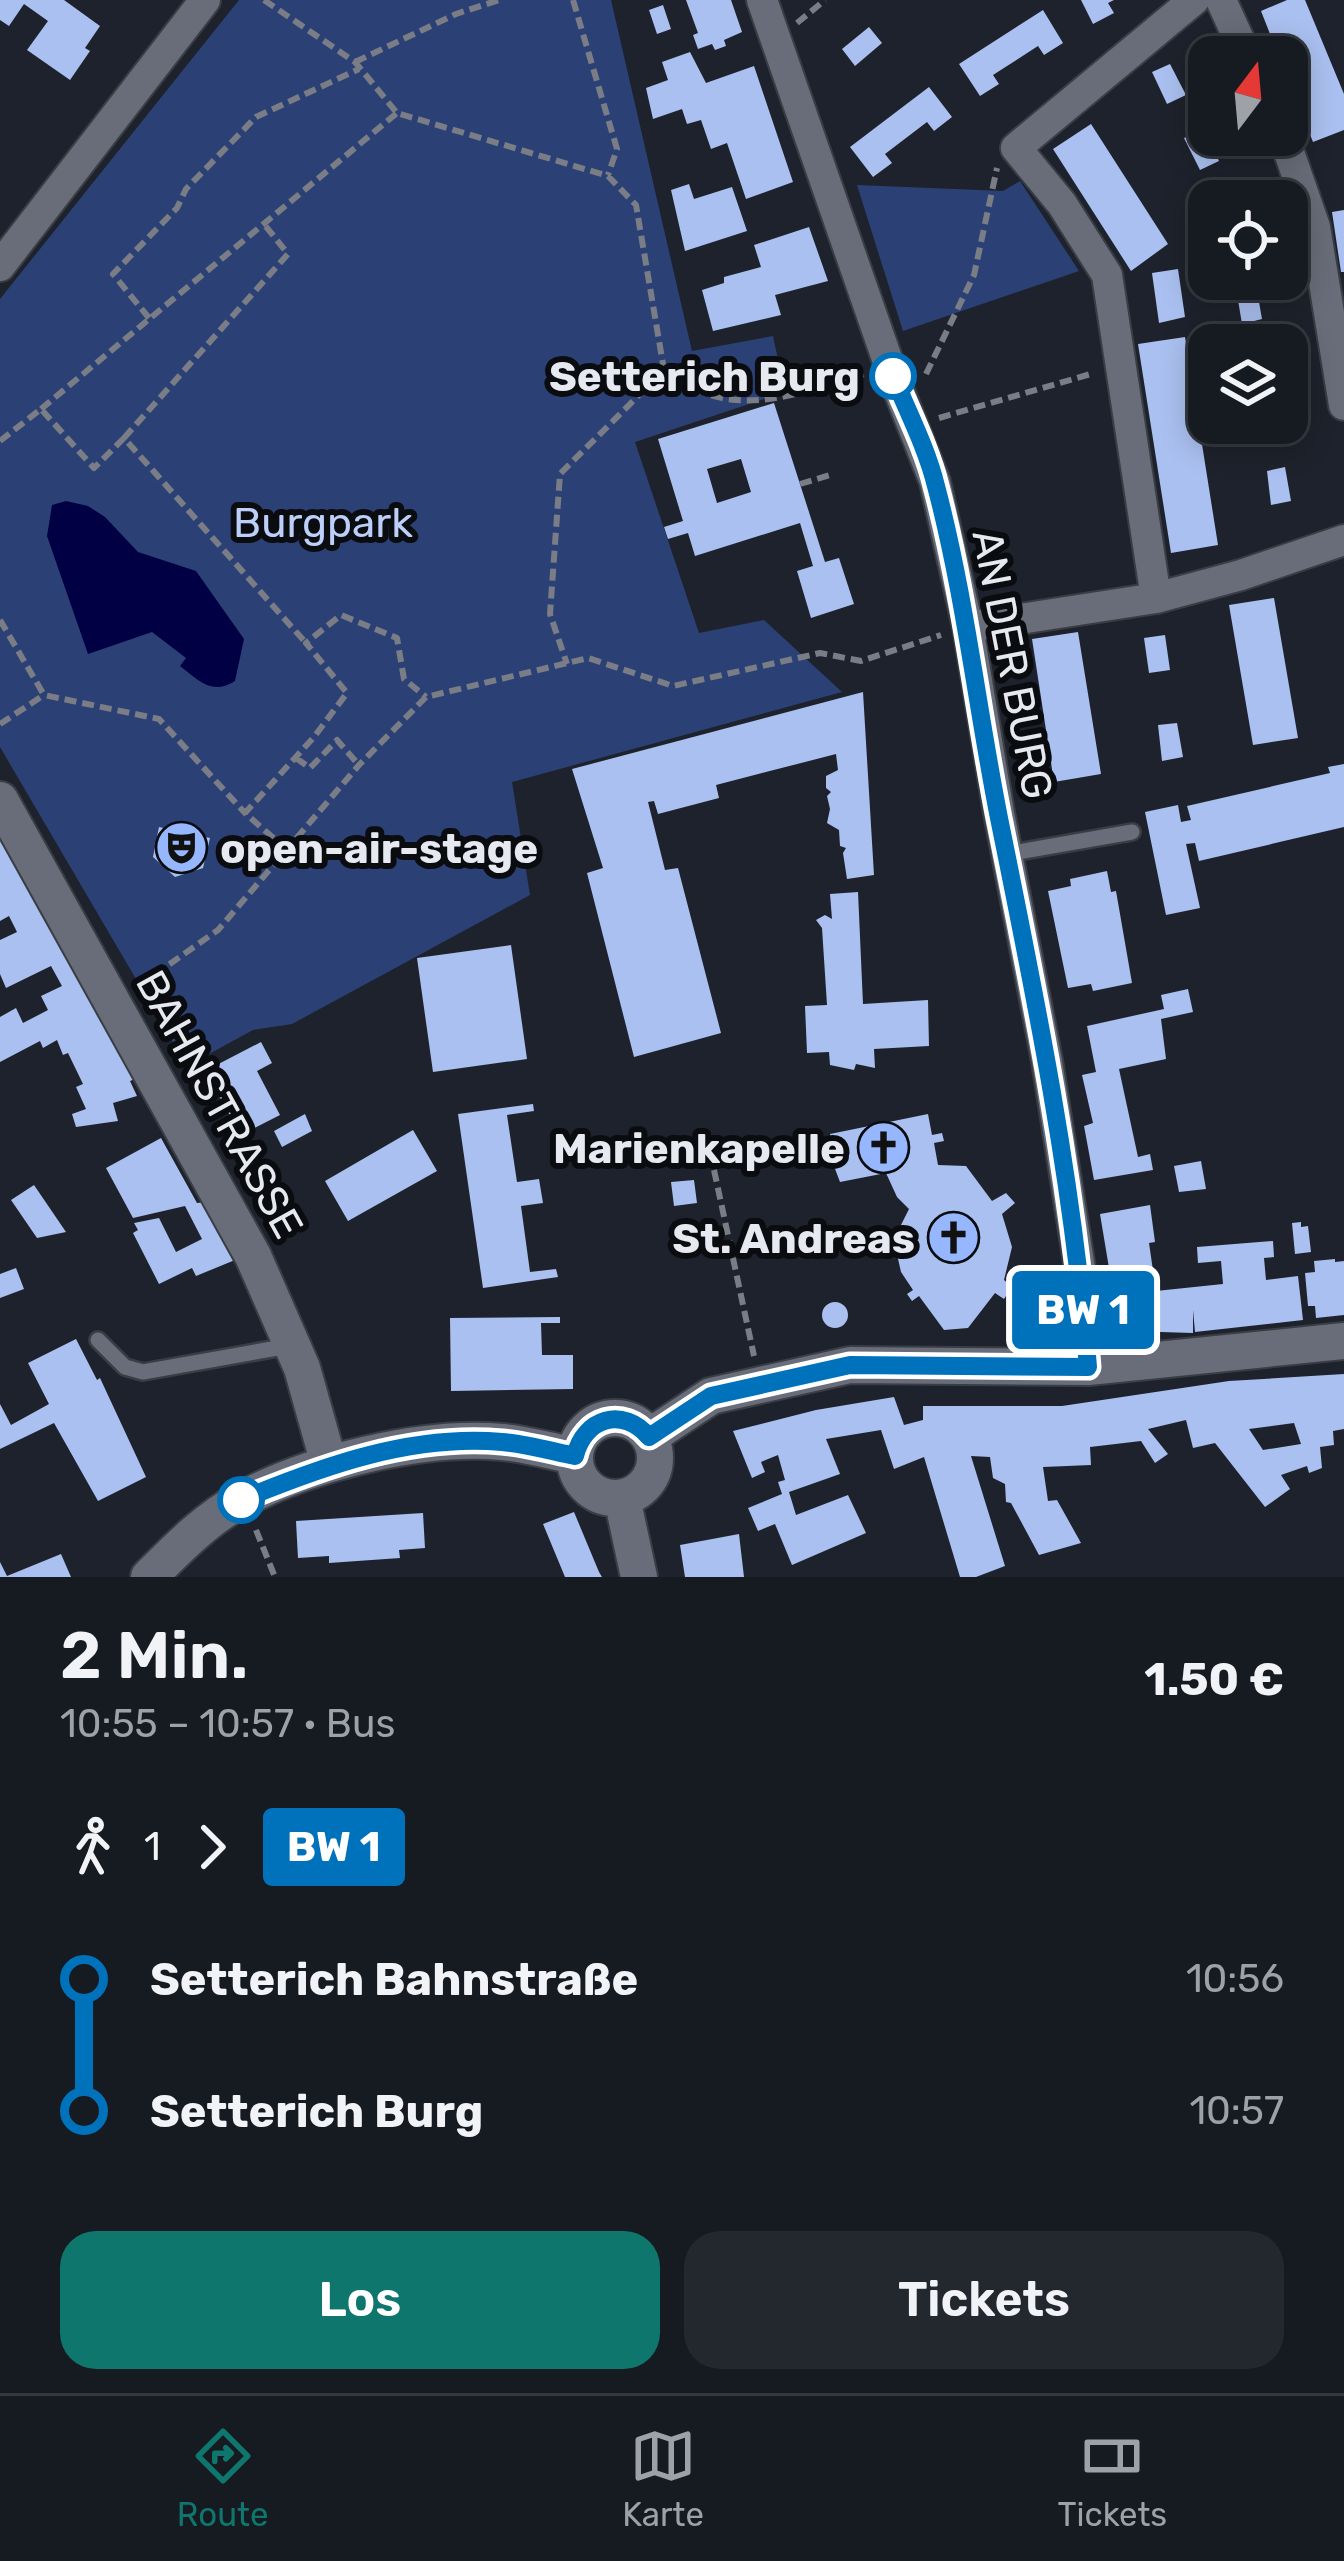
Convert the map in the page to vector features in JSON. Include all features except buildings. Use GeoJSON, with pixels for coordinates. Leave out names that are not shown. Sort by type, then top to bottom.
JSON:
{"type":"FeatureCollection","features":[{"type":"Feature","properties":{"kind":"main road","name":"BAHNSTRASSE"},"geometry":{"type":"LineString","coordinates":[[0,800],[254,1256],[302,1368],[329,1464]]}},
{"type":"Feature","properties":{"kind":"main road"},"geometry":{"type":"LineString","coordinates":[[649,1437],[711,1396],[850,1365],[1088,1367],[1344,1341]]}},
{"type":"Feature","properties":{"kind":"main road"},"geometry":{"type":"LineString","coordinates":[[605,1419],[630,1421],[649,1437],[655,1449],[651,1476],[643,1487],[622,1498],[592,1492],[577,1469],[575,1456],[584,1432],[605,1419]]}},
{"type":"Feature","properties":{"kind":"main road"},"geometry":{"type":"LineString","coordinates":[[148,1577],[205,1525],[241,1500],[329,1464],[436,1443],[501,1442],[575,1456]]}},
{"type":"Feature","properties":{"kind":"main road"},"geometry":{"type":"LineString","coordinates":[[622,1498],[639,1577]]}},
{"type":"Feature","properties":{"kind":"street"},"geometry":{"type":"LineString","coordinates":[[0,266],[205,0]]}},
{"type":"Feature","properties":{"kind":"street","name":"AN DER BURG"},"geometry":{"type":"LineString","coordinates":[[762,0],[893,376],[935,482],[968,627],[1051,1082],[1081,1275],[1088,1367]]}},
{"type":"Feature","properties":{"kind":"street"},"geometry":{"type":"LineString","coordinates":[[1156,598],[1107,275],[1062,204],[1016,148],[1194,0]]}},
{"type":"Feature","properties":{"kind":"street"},"geometry":{"type":"LineString","coordinates":[[1221,0],[1237,36]]}},
{"type":"Feature","properties":{"kind":"street"},"geometry":{"type":"LineString","coordinates":[[1290,156],[1315,227],[1344,405]]}},
{"type":"Feature","properties":{"kind":"street"},"geometry":{"type":"LineString","coordinates":[[968,627],[1156,598],[1344,540]]}},
{"type":"Feature","properties":{"kind":"lane"},"geometry":{"type":"LineString","coordinates":[[1006,854],[1132,832]]}},
{"type":"Feature","properties":{"kind":"lane"},"geometry":{"type":"LineString","coordinates":[[98,1340],[125,1367],[143,1372],[292,1346]]}},
{"type":"Feature","properties":{"kind":"path"},"geometry":{"type":"LineString","coordinates":[[264,0],[357,65],[397,113],[608,176],[636,205],[664,370],[680,383],[759,404],[893,376],[927,374],[974,275],[995,170],[1016,148]]}},
{"type":"Feature","properties":{"kind":"path"},"geometry":{"type":"LineString","coordinates":[[149,318],[113,274],[256,117],[456,14],[499,0]]}},
{"type":"Feature","properties":{"kind":"path"},"geometry":{"type":"LineString","coordinates":[[573,0],[617,149],[608,176]]}},
{"type":"Feature","properties":{"kind":"path"},"geometry":{"type":"LineString","coordinates":[[0,441],[397,113]]}},
{"type":"Feature","properties":{"kind":"path"},"geometry":{"type":"LineString","coordinates":[[41,409],[94,467],[287,254],[264,224]]}},
{"type":"Feature","properties":{"kind":"path"},"geometry":{"type":"LineString","coordinates":[[913,425],[1119,365]]}},
{"type":"Feature","properties":{"kind":"path"},"geometry":{"type":"LineString","coordinates":[[567,664],[550,614],[560,474],[664,370]]}},
{"type":"Feature","properties":{"kind":"path"},"geometry":{"type":"LineString","coordinates":[[124,438],[347,693],[245,813]]}},
{"type":"Feature","properties":{"kind":"path"},"geometry":{"type":"LineString","coordinates":[[800,484],[830,475]]}},
{"type":"Feature","properties":{"kind":"path"},"geometry":{"type":"LineString","coordinates":[[306,643],[341,615],[397,638],[404,679],[426,697]]}},
{"type":"Feature","properties":{"kind":"path"},"geometry":{"type":"LineString","coordinates":[[0,620],[44,695]]}},
{"type":"Feature","properties":{"kind":"path"},"geometry":{"type":"LineString","coordinates":[[114,1002],[218,930],[359,765],[426,697],[587,658],[673,686],[820,653],[861,661],[968,627]]}},
{"type":"Feature","properties":{"kind":"path"},"geometry":{"type":"LineString","coordinates":[[0,724],[44,695],[159,719],[245,813],[287,850]]}},
{"type":"Feature","properties":{"kind":"path"},"geometry":{"type":"LineString","coordinates":[[296,758],[310,768],[337,740],[359,765]]}},
{"type":"Feature","properties":{"kind":"path"},"geometry":{"type":"LineString","coordinates":[[714,1170],[756,1366]]}},
{"type":"Feature","properties":{"kind":"path"},"geometry":{"type":"LineString","coordinates":[[241,1500],[275,1577]]}},
{"type":"Feature","properties":{"kind":"green space","name":"Burgpark"},"geometry":{"type":"Polygon","coordinates":[[[239,0],[611,0],[692,351],[773,336],[785,392],[635,442],[699,633],[764,620],[842,692],[512,782],[530,895],[292,1024],[253,1030],[187,1066],[0,747],[0,299],[239,0]]]}},
{"type":"Feature","properties":{"kind":"green space"},"geometry":{"type":"Polygon","coordinates":[[[1020,181],[1079,271],[903,331],[857,185],[1003,191],[1020,181]]]}},
{"type":"Feature","properties":{"kind":"shaded area"},"geometry":{"type":"Polygon","coordinates":[[[66,501],[88,506],[105,517],[138,552],[196,571],[244,639],[235,681],[212,687],[199,681],[180,666],[186,658],[152,632],[88,654],[47,536],[52,505],[66,501]]]}},
{"type":"Feature","properties":{"kind":"bus line"},"geometry":{"type":"LineString","coordinates":[[241,1500],[329,1464],[436,1443],[501,1442],[575,1456],[584,1432],[605,1419],[630,1421],[649,1437],[711,1396],[850,1365],[1088,1367],[1081,1275],[1047,1061],[998,814],[968,627],[935,482],[893,376]]}},
{"type":"Feature","properties":{"kind":"place","name":"Setterich Burg"},"geometry":{"type":"Point","coordinates":[893,376]}},
{"type":"Feature","properties":{"kind":"place","name":"open-air-stage"},"geometry":{"type":"Point","coordinates":[181,848]}},
{"type":"Feature","properties":{"kind":"place","name":"Marienkapelle"},"geometry":{"type":"Point","coordinates":[884,1148]}},
{"type":"Feature","properties":{"kind":"place","name":"St. Andreas"},"geometry":{"type":"Point","coordinates":[954,1238]}}]}
